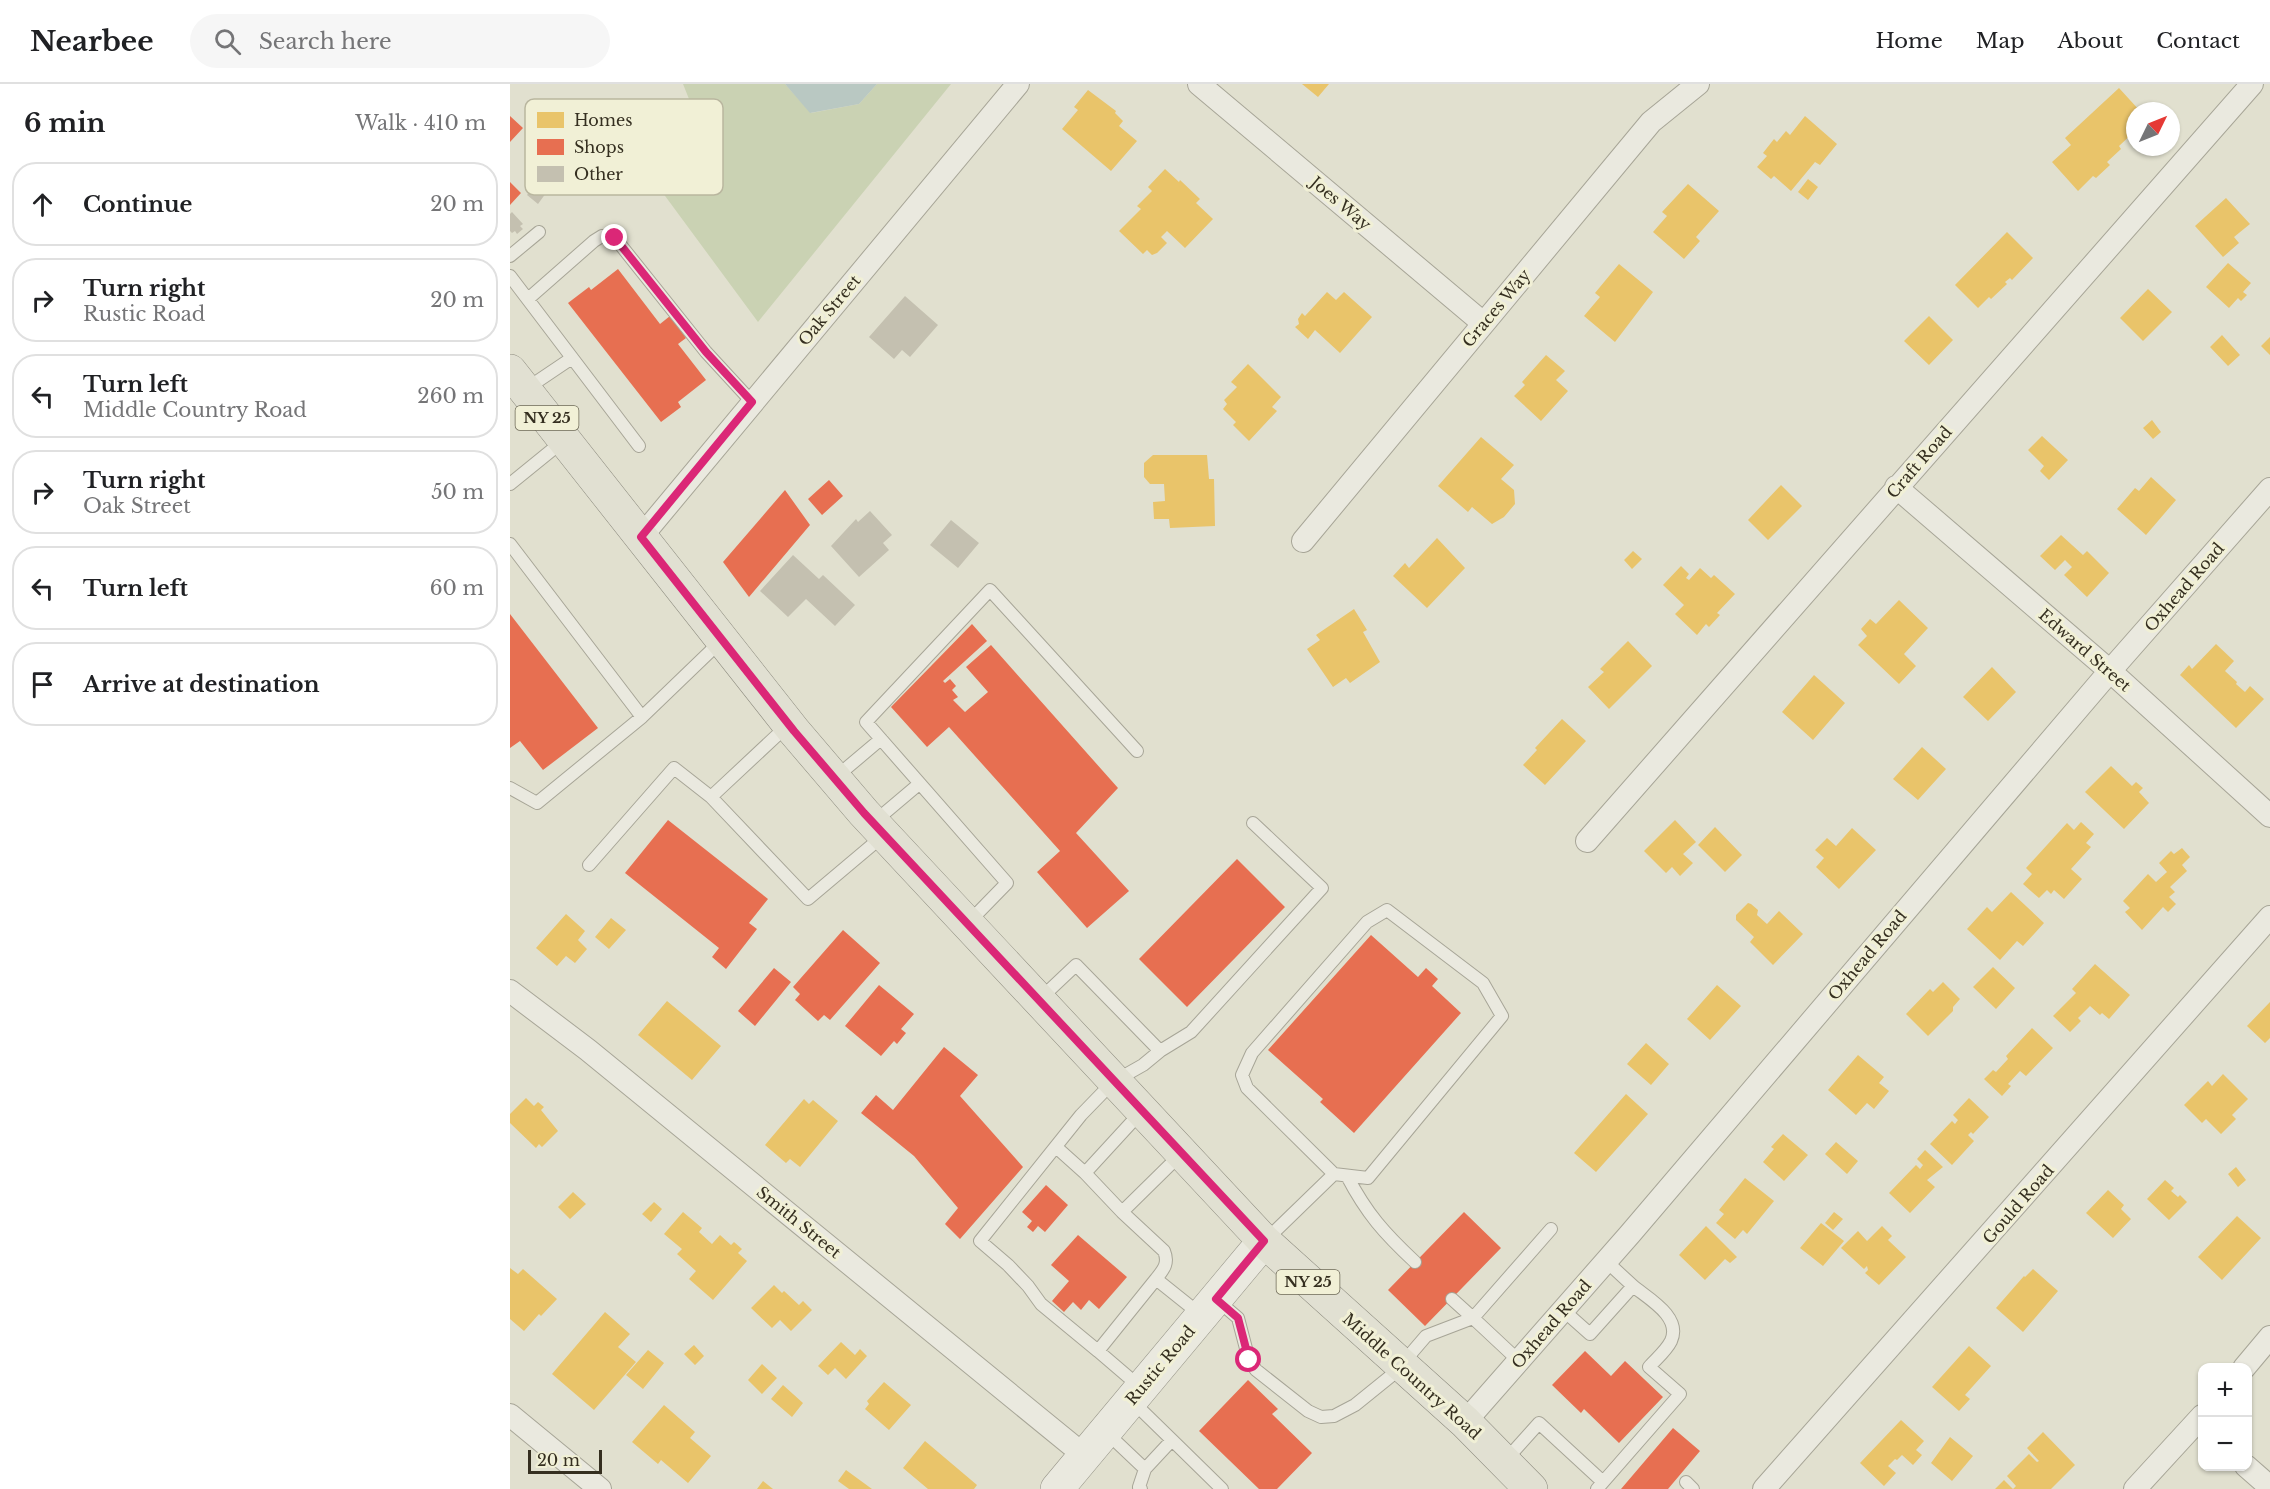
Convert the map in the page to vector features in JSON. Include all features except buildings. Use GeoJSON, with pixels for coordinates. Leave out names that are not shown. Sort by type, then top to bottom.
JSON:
{"type":"FeatureCollection","features":[{"type":"Feature","properties":{"kind":"main road","name":"Middle Country Road"},"geometry":{"type":"LineString","coordinates":[[518,380],[789,724],[879,829],[1181,1155],[1264,1241],[1465,1422],[1513,1479]]}},
{"type":"Feature","properties":{"kind":"street","name":"Oak Street"},"geometry":{"type":"LineString","coordinates":[[641,537],[1018,84]]}},
{"type":"Feature","properties":{"kind":"street","name":"Joes Way"},"geometry":{"type":"LineString","coordinates":[[1199,84],[1483,323]]}},
{"type":"Feature","properties":{"kind":"street","name":"Graces Way"},"geometry":{"type":"LineString","coordinates":[[1303,541],[1651,122],[1698,84]]}},
{"type":"Feature","properties":{"kind":"street","name":"Craft Road"},"geometry":{"type":"LineString","coordinates":[[1587,841],[2252,84]]}},
{"type":"Feature","properties":{"kind":"street","name":"Edward Street"},"geometry":{"type":"LineString","coordinates":[[1896,487],[2110,671],[2270,816]]}},
{"type":"Feature","properties":{"kind":"street","name":"Oxhead Road"},"geometry":{"type":"LineString","coordinates":[[1465,1422],[1606,1262],[2110,671],[2270,489]]}},
{"type":"Feature","properties":{"kind":"street","name":"Gould Road"},"geometry":{"type":"LineString","coordinates":[[1764,1489],[2270,917]]}},
{"type":"Feature","properties":{"kind":"street","name":"Smith Street"},"geometry":{"type":"LineString","coordinates":[[510,991],[1095,1444]]}},
{"type":"Feature","properties":{"kind":"street","name":"Rustic Road"},"geometry":{"type":"LineString","coordinates":[[1057,1489],[1264,1241]]}},
{"type":"Feature","properties":{"kind":"street"},"geometry":{"type":"LineString","coordinates":[[2248,1363],[2270,1337]]}},
{"type":"Feature","properties":{"kind":"street"},"geometry":{"type":"LineString","coordinates":[[510,1415],[600,1489]]}},
{"type":"Feature","properties":{"kind":"street"},"geometry":{"type":"LineString","coordinates":[[2135,1489],[2198,1425]]}},
{"type":"Feature","properties":{"kind":"street"},"geometry":{"type":"LineString","coordinates":[[2251,1471],[2270,1487]]}},
{"type":"Feature","properties":{"kind":"lane"},"geometry":{"type":"LineString","coordinates":[[510,256],[539,232]]}},
{"type":"Feature","properties":{"kind":"lane"},"geometry":{"type":"LineString","coordinates":[[528,299],[594,241],[602,236],[615,238],[706,352],[752,402]]}},
{"type":"Feature","properties":{"kind":"lane"},"geometry":{"type":"LineString","coordinates":[[510,276],[639,446]]}},
{"type":"Feature","properties":{"kind":"lane"},"geometry":{"type":"LineString","coordinates":[[518,380],[572,358]]}},
{"type":"Feature","properties":{"kind":"lane"},"geometry":{"type":"LineString","coordinates":[[510,484],[564,440]]}},
{"type":"Feature","properties":{"kind":"lane"},"geometry":{"type":"LineString","coordinates":[[510,544],[642,717]]}},
{"type":"Feature","properties":{"kind":"lane"},"geometry":{"type":"LineString","coordinates":[[967,924],[1007,883],[866,722],[990,590],[1137,751]]}},
{"type":"Feature","properties":{"kind":"lane"},"geometry":{"type":"LineString","coordinates":[[510,788],[537,803],[642,717],[722,640]]}},
{"type":"Feature","properties":{"kind":"lane"},"geometry":{"type":"LineString","coordinates":[[711,797],[789,724]]}},
{"type":"Feature","properties":{"kind":"lane"},"geometry":{"type":"LineString","coordinates":[[834,778],[881,739]]}},
{"type":"Feature","properties":{"kind":"lane"},"geometry":{"type":"LineString","coordinates":[[589,865],[675,768],[711,797],[808,899],[879,829],[919,784]]}},
{"type":"Feature","properties":{"kind":"lane"},"geometry":{"type":"LineString","coordinates":[[1222,1489],[1172,1440],[1098,1351],[1041,1304],[1008,1265],[980,1241],[1081,1115],[1113,1082],[1143,1065],[1160,1051],[1191,1032],[1322,888],[1253,823]]}},
{"type":"Feature","properties":{"kind":"lane"},"geometry":{"type":"LineString","coordinates":[[1264,1241],[1341,1175],[1368,1178],[1502,1016],[1483,983],[1387,910],[1367,922],[1252,1053],[1242,1075],[1247,1088],[1341,1175],[1385,1234],[1415,1262]]}},
{"type":"Feature","properties":{"kind":"lane"},"geometry":{"type":"LineString","coordinates":[[1038,1001],[1076,965],[1160,1051]]}},
{"type":"Feature","properties":{"kind":"lane"},"geometry":{"type":"LineString","coordinates":[[1085,1173],[1142,1112]]}},
{"type":"Feature","properties":{"kind":"lane"},"geometry":{"type":"LineString","coordinates":[[1056,1147],[1164,1251],[1167,1258],[1166,1268],[1098,1351]]}},
{"type":"Feature","properties":{"kind":"lane"},"geometry":{"type":"LineString","coordinates":[[1122,1212],[1181,1155]]}},
{"type":"Feature","properties":{"kind":"lane"},"geometry":{"type":"LineString","coordinates":[[1156,1279],[1209,1307],[1238,1318],[1249,1360],[1256,1370],[1308,1411],[1321,1417],[1334,1416],[1360,1401],[1402,1366],[1426,1336],[1473,1318],[1551,1228]]}},
{"type":"Feature","properties":{"kind":"lane"},"geometry":{"type":"LineString","coordinates":[[1513,1479],[1539,1423],[1600,1486],[1680,1394],[1649,1367],[1670,1343],[1674,1332],[1670,1318],[1606,1262]]}},
{"type":"Feature","properties":{"kind":"lane"},"geometry":{"type":"LineString","coordinates":[[1563,1310],[1590,1334],[1633,1286]]}},
{"type":"Feature","properties":{"kind":"lane"},"geometry":{"type":"LineString","coordinates":[[1452,1299],[1519,1361]]}},
{"type":"Feature","properties":{"kind":"lane"},"geometry":{"type":"LineString","coordinates":[[1140,1489],[1138,1487],[1145,1469],[1172,1440]]}},
{"type":"Feature","properties":{"kind":"lane"},"geometry":{"type":"LineString","coordinates":[[1095,1444],[1145,1469]]}},
{"type":"Feature","properties":{"kind":"green space"},"geometry":{"type":"Polygon","coordinates":[[[683,84],[785,84],[811,113],[859,104],[877,84],[951,84],[758,322],[664,195],[723,195],[723,99],[689,99],[683,84]]]}},
{"type":"Feature","properties":{"kind":"shaded area"},"geometry":{"type":"Polygon","coordinates":[[[785,84],[877,84],[859,104],[810,113],[785,84]]]}},
{"type":"Feature","properties":{"kind":"route"},"geometry":{"type":"LineString","coordinates":[[615,238],[706,352],[752,402],[641,537],[794,731],[864,813],[1264,1241],[1216,1299],[1238,1318],[1249,1360]]}}]}
